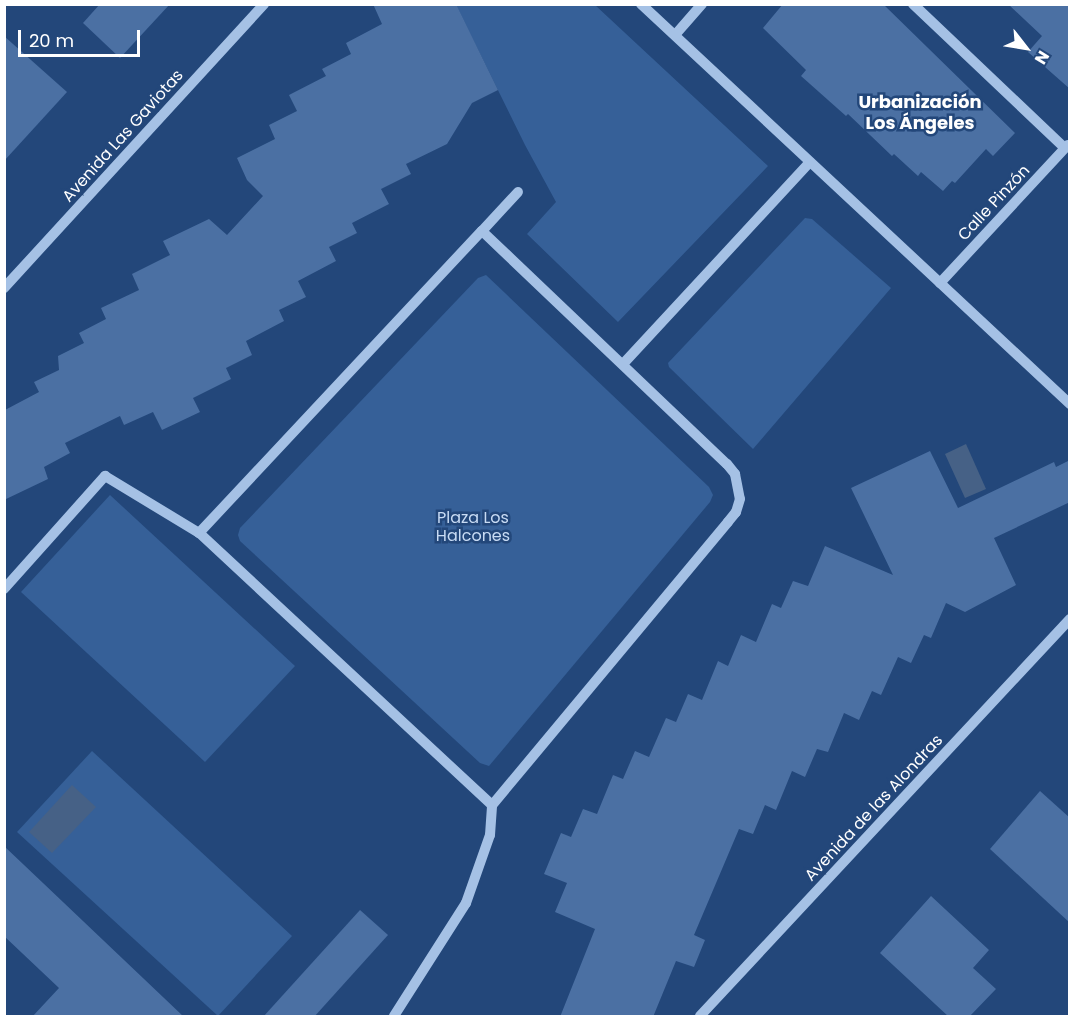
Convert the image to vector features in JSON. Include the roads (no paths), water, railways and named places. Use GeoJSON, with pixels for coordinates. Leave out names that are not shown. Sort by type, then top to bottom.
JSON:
{"type":"FeatureCollection","features":[{"type":"Feature","properties":{"kind":"street","name":"Avenida Las Gaviotas"},"geometry":{"type":"LineString","coordinates":[[4,288],[264,4]]}},
{"type":"Feature","properties":{"kind":"street"},"geometry":{"type":"LineString","coordinates":[[641,4],[1070,404]]}},
{"type":"Feature","properties":{"kind":"street"},"geometry":{"type":"LineString","coordinates":[[675,35],[702,4]]}},
{"type":"Feature","properties":{"kind":"street"},"geometry":{"type":"LineString","coordinates":[[913,4],[1067,146]]}},
{"type":"Feature","properties":{"kind":"street","name":"Calle Pinzón"},"geometry":{"type":"LineString","coordinates":[[940,283],[1067,146]]}},
{"type":"Feature","properties":{"kind":"street"},"geometry":{"type":"LineString","coordinates":[[623,364],[810,162]]}},
{"type":"Feature","properties":{"kind":"street"},"geometry":{"type":"LineString","coordinates":[[199,533],[518,192]]}},
{"type":"Feature","properties":{"kind":"street"},"geometry":{"type":"LineString","coordinates":[[394,1017],[466,903],[490,836],[492,805],[736,512],[740,499],[735,474],[482,231]]}},
{"type":"Feature","properties":{"kind":"street"},"geometry":{"type":"LineString","coordinates":[[4,590],[105,476],[199,533],[492,805]]}},
{"type":"Feature","properties":{"kind":"street","name":"Avenida de las Alondras"},"geometry":{"type":"LineString","coordinates":[[700,1017],[1070,619]]}},
{"type":"Feature","properties":{"kind":"district","name":"Urbanización Los Ángeles"},"geometry":{"type":"Point","coordinates":[920,113]}},
{"type":"Feature","properties":{"kind":"park label","name":"Plaza Los Halcones"},"geometry":{"type":"Point","coordinates":[473,527]}}]}
